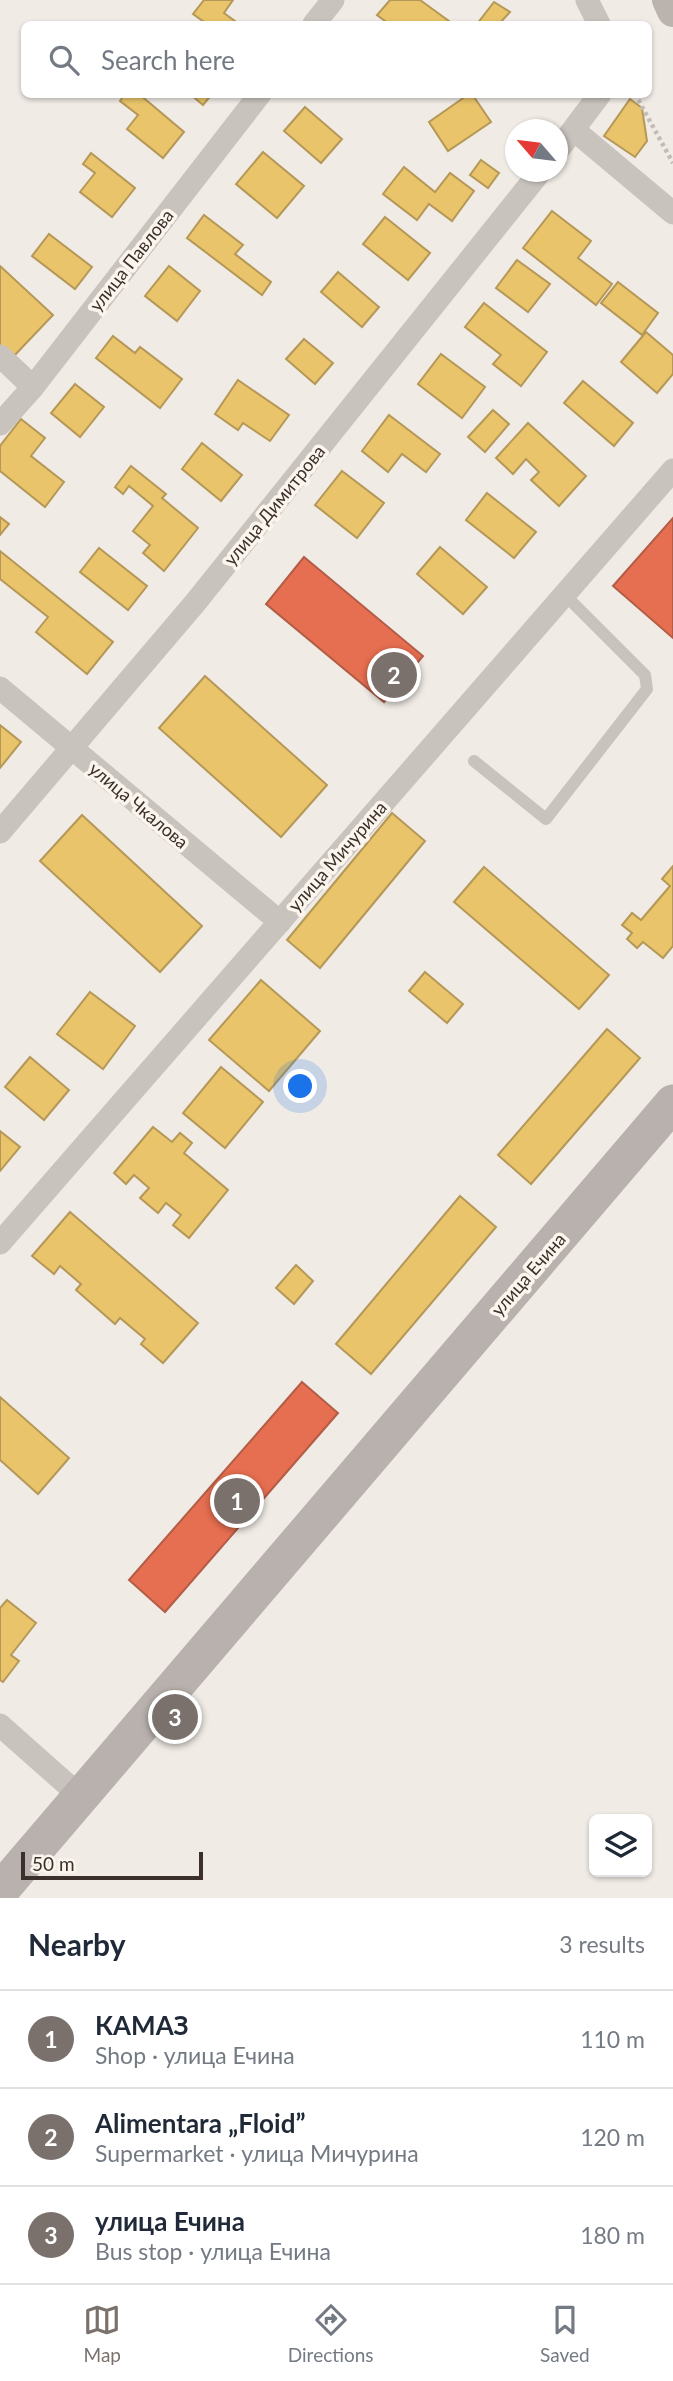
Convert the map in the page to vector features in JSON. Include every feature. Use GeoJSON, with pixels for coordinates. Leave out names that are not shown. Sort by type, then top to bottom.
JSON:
{"type":"FeatureCollection","features":[{"type":"Feature","properties":{"kind":"main road"},"geometry":{"type":"LineString","coordinates":[[668,0],[673,10]]}},
{"type":"Feature","properties":{"kind":"main road","name":"улица Ечина"},"geometry":{"type":"LineString","coordinates":[[0,1891],[673,1103]]}},
{"type":"Feature","properties":{"kind":"street"},"geometry":{"type":"LineString","coordinates":[[316,21],[333,0]]}},
{"type":"Feature","properties":{"kind":"street"},"geometry":{"type":"LineString","coordinates":[[587,0],[598,21]]}},
{"type":"Feature","properties":{"kind":"street","name":"улица Павлова"},"geometry":{"type":"LineString","coordinates":[[0,425],[33,387],[257,98]]}},
{"type":"Feature","properties":{"kind":"street"},"geometry":{"type":"LineString","coordinates":[[568,138],[597,98]]}},
{"type":"Feature","properties":{"kind":"street"},"geometry":{"type":"LineString","coordinates":[[574,130],[673,213]]}},
{"type":"Feature","properties":{"kind":"street","name":"улица Димитрова"},"geometry":{"type":"LineString","coordinates":[[0,832],[195,603],[532,182]]}},
{"type":"Feature","properties":{"kind":"street"},"geometry":{"type":"LineString","coordinates":[[0,356],[33,387]]}},
{"type":"Feature","properties":{"kind":"street","name":"улица Мичурина"},"geometry":{"type":"LineString","coordinates":[[0,1243],[673,470]]}},
{"type":"Feature","properties":{"kind":"street","name":"улица Чкалова"},"geometry":{"type":"LineString","coordinates":[[0,688],[280,922]]}},
{"type":"Feature","properties":{"kind":"street"},"geometry":{"type":"LineString","coordinates":[[0,1726],[80,1796]]}},
{"type":"Feature","properties":{"kind":"lane"},"geometry":{"type":"LineString","coordinates":[[474,761],[546,819],[648,689],[645,675],[565,595]]}},
{"type":"Feature","properties":{"kind":"path"},"geometry":{"type":"LineString","coordinates":[[637,98],[673,163]]}},
{"type":"Feature","properties":{"kind":"building: Homes"},"geometry":{"type":"Polygon","coordinates":[[[204,0],[233,0],[224,13],[235,21],[203,21],[193,14],[204,0]]]}},
{"type":"Feature","properties":{"kind":"building: Homes"},"geometry":{"type":"Polygon","coordinates":[[[390,0],[420,0],[449,21],[385,21],[377,15],[390,0]]]}},
{"type":"Feature","properties":{"kind":"building: Homes"},"geometry":{"type":"Polygon","coordinates":[[[494,2],[510,12],[502,21],[479,21],[494,2]]]}},
{"type":"Feature","properties":{"kind":"building: Homes"},"geometry":{"type":"Polygon","coordinates":[[[122,98],[144,98],[184,132],[163,158],[127,129],[138,115],[120,101],[122,98]]]}},
{"type":"Feature","properties":{"kind":"building: Homes"},"geometry":{"type":"Polygon","coordinates":[[[195,98],[209,98],[203,105],[195,98]]]}},
{"type":"Feature","properties":{"kind":"building: Homes"},"geometry":{"type":"Polygon","coordinates":[[[463,98],[475,98],[491,122],[448,151],[429,122],[463,98]]]}},
{"type":"Feature","properties":{"kind":"building: Homes"},"geometry":{"type":"Polygon","coordinates":[[[630,99],[642,108],[647,141],[635,157],[604,136],[630,99]]]}},
{"type":"Feature","properties":{"kind":"building: Homes"},"geometry":{"type":"Polygon","coordinates":[[[305,107],[342,139],[321,163],[284,131],[305,107]]]}},
{"type":"Feature","properties":{"kind":"building: Homes"},"geometry":{"type":"Polygon","coordinates":[[[263,152],[304,186],[277,218],[236,184],[263,152]]]}},
{"type":"Feature","properties":{"kind":"building: Homes"},"geometry":{"type":"Polygon","coordinates":[[[91,153],[135,188],[112,217],[80,192],[95,173],[83,164],[91,153]]]}},
{"type":"Feature","properties":{"kind":"building: Homes"},"geometry":{"type":"Polygon","coordinates":[[[481,160],[499,173],[488,188],[470,175],[481,160]]]}},
{"type":"Feature","properties":{"kind":"building: Homes"},"geometry":{"type":"Polygon","coordinates":[[[404,167],[435,192],[450,173],[474,191],[452,221],[429,204],[417,220],[383,194],[404,167]]]}},
{"type":"Feature","properties":{"kind":"building: Homes"},"geometry":{"type":"Polygon","coordinates":[[[552,211],[591,241],[578,258],[612,284],[596,305],[523,248],[552,211]]]}},
{"type":"Feature","properties":{"kind":"building: Homes"},"geometry":{"type":"Polygon","coordinates":[[[204,215],[243,245],[235,254],[271,282],[262,295],[187,238],[204,215]]]}},
{"type":"Feature","properties":{"kind":"building: Homes"},"geometry":{"type":"Polygon","coordinates":[[[385,217],[430,253],[408,280],[363,244],[385,217]]]}},
{"type":"Feature","properties":{"kind":"building: Homes"},"geometry":{"type":"Polygon","coordinates":[[[49,234],[92,267],[75,289],[32,256],[49,234]]]}},
{"type":"Feature","properties":{"kind":"building: Homes"},"geometry":{"type":"Polygon","coordinates":[[[517,260],[550,284],[528,312],[496,288],[517,260]]]}},
{"type":"Feature","properties":{"kind":"building: Homes"},"geometry":{"type":"Polygon","coordinates":[[[0,266],[53,315],[12,358],[0,347],[0,266]]]}},
{"type":"Feature","properties":{"kind":"building: Homes"},"geometry":{"type":"Polygon","coordinates":[[[169,266],[200,291],[177,321],[145,296],[169,266]]]}},
{"type":"Feature","properties":{"kind":"building: Homes"},"geometry":{"type":"Polygon","coordinates":[[[338,272],[379,307],[362,327],[321,292],[338,272]]]}},
{"type":"Feature","properties":{"kind":"building: Homes"},"geometry":{"type":"Polygon","coordinates":[[[618,282],[658,313],[642,335],[601,303],[618,282]]]}},
{"type":"Feature","properties":{"kind":"building: Homes"},"geometry":{"type":"Polygon","coordinates":[[[484,303],[547,352],[521,386],[493,364],[501,355],[465,327],[484,303]]]}},
{"type":"Feature","properties":{"kind":"building: Homes"},"geometry":{"type":"Polygon","coordinates":[[[646,332],[673,355],[673,374],[657,393],[621,362],[646,332]]]}},
{"type":"Feature","properties":{"kind":"building: Homes"},"geometry":{"type":"Polygon","coordinates":[[[113,336],[135,353],[140,347],[182,379],[160,408],[96,358],[113,336]]]}},
{"type":"Feature","properties":{"kind":"building: Homes"},"geometry":{"type":"Polygon","coordinates":[[[304,339],[333,363],[315,384],[286,359],[304,339]]]}},
{"type":"Feature","properties":{"kind":"building: Homes"},"geometry":{"type":"Polygon","coordinates":[[[441,354],[485,387],[462,418],[418,384],[441,354]]]}},
{"type":"Feature","properties":{"kind":"building: Homes"},"geometry":{"type":"Polygon","coordinates":[[[238,380],[289,415],[270,441],[243,423],[238,430],[215,414],[238,380]]]}},
{"type":"Feature","properties":{"kind":"building: Homes"},"geometry":{"type":"Polygon","coordinates":[[[583,381],[633,423],[614,446],[564,403],[583,381]]]}},
{"type":"Feature","properties":{"kind":"building: Homes"},"geometry":{"type":"Polygon","coordinates":[[[75,384],[104,407],[80,437],[51,413],[75,384]]]}},
{"type":"Feature","properties":{"kind":"building: Homes"},"geometry":{"type":"Polygon","coordinates":[[[493,410],[509,424],[485,452],[468,437],[493,410]]]}},
{"type":"Feature","properties":{"kind":"building: Homes"},"geometry":{"type":"Polygon","coordinates":[[[389,415],[440,454],[426,472],[402,454],[388,472],[362,451],[389,415]]]}},
{"type":"Feature","properties":{"kind":"building: Homes"},"geometry":{"type":"Polygon","coordinates":[[[21,419],[45,438],[31,456],[64,482],[45,507],[0,471],[0,446],[21,419]]]}},
{"type":"Feature","properties":{"kind":"building: Homes"},"geometry":{"type":"Polygon","coordinates":[[[528,423],[586,476],[559,506],[531,480],[539,472],[526,459],[513,474],[496,458],[528,423]]]}},
{"type":"Feature","properties":{"kind":"building: Homes"},"geometry":{"type":"Polygon","coordinates":[[[202,443],[242,475],[221,501],[182,469],[202,443]]]}},
{"type":"Feature","properties":{"kind":"building: Homes"},"geometry":{"type":"Polygon","coordinates":[[[131,466],[166,494],[162,498],[198,528],[164,571],[143,553],[150,545],[133,531],[153,506],[129,486],[123,494],[115,487],[131,466]]]}},
{"type":"Feature","properties":{"kind":"building: Homes"},"geometry":{"type":"Polygon","coordinates":[[[342,471],[384,503],[357,538],[315,505],[342,471]]]}},
{"type":"Feature","properties":{"kind":"building: Homes"},"geometry":{"type":"Polygon","coordinates":[[[487,493],[536,532],[514,558],[466,520],[487,493]]]}},
{"type":"Feature","properties":{"kind":"building: Homes"},"geometry":{"type":"Polygon","coordinates":[[[0,517],[9,524],[0,535],[0,517]]]}},
{"type":"Feature","properties":{"kind":"building: Homes"},"geometry":{"type":"Polygon","coordinates":[[[440,547],[487,587],[463,614],[417,574],[440,547]]]}},
{"type":"Feature","properties":{"kind":"building: Homes"},"geometry":{"type":"Polygon","coordinates":[[[99,548],[147,586],[128,610],[80,572],[99,548]]]}},
{"type":"Feature","properties":{"kind":"building: Homes"},"geometry":{"type":"Polygon","coordinates":[[[0,551],[113,642],[87,674],[36,632],[48,617],[0,579],[0,551]]]}},
{"type":"Feature","properties":{"kind":"building: Homes"},"geometry":{"type":"Polygon","coordinates":[[[205,676],[327,785],[281,837],[159,728],[205,676]]]}},
{"type":"Feature","properties":{"kind":"building: Homes"},"geometry":{"type":"Polygon","coordinates":[[[0,725],[21,742],[0,768],[0,725]]]}},
{"type":"Feature","properties":{"kind":"building: Homes"},"geometry":{"type":"Polygon","coordinates":[[[392,813],[425,841],[320,968],[287,940],[392,813]]]}},
{"type":"Feature","properties":{"kind":"building: Homes"},"geometry":{"type":"Polygon","coordinates":[[[82,815],[202,926],[160,972],[40,861],[82,815]]]}},
{"type":"Feature","properties":{"kind":"building: Homes"},"geometry":{"type":"Polygon","coordinates":[[[673,866],[673,946],[663,958],[643,942],[637,948],[627,939],[632,933],[622,925],[632,913],[641,920],[670,886],[662,879],[673,866]]]}},
{"type":"Feature","properties":{"kind":"building: Homes"},"geometry":{"type":"Polygon","coordinates":[[[484,867],[609,975],[579,1009],[454,902],[484,867]]]}},
{"type":"Feature","properties":{"kind":"building: Homes"},"geometry":{"type":"Polygon","coordinates":[[[425,972],[463,1004],[447,1023],[409,991],[425,972]]]}},
{"type":"Feature","properties":{"kind":"building: Homes"},"geometry":{"type":"Polygon","coordinates":[[[261,980],[320,1031],[269,1091],[209,1040],[261,980]]]}},
{"type":"Feature","properties":{"kind":"building: Homes"},"geometry":{"type":"Polygon","coordinates":[[[90,992],[135,1026],[103,1069],[57,1034],[90,992]]]}},
{"type":"Feature","properties":{"kind":"building: Homes"},"geometry":{"type":"Polygon","coordinates":[[[607,1029],[640,1058],[531,1184],[498,1155],[607,1029]]]}},
{"type":"Feature","properties":{"kind":"building: Homes"},"geometry":{"type":"Polygon","coordinates":[[[30,1057],[69,1090],[44,1120],[5,1087],[30,1057]]]}},
{"type":"Feature","properties":{"kind":"building: Homes"},"geometry":{"type":"Polygon","coordinates":[[[221,1067],[263,1102],[225,1148],[183,1113],[221,1067]]]}},
{"type":"Feature","properties":{"kind":"building: Homes"},"geometry":{"type":"Polygon","coordinates":[[[153,1127],[172,1142],[180,1133],[192,1143],[184,1153],[228,1190],[189,1238],[173,1225],[181,1215],[166,1203],[158,1213],[140,1198],[149,1188],[134,1175],[126,1184],[114,1173],[153,1127]]]}},
{"type":"Feature","properties":{"kind":"building: Homes"},"geometry":{"type":"Polygon","coordinates":[[[0,1131],[20,1147],[0,1171],[0,1131]]]}},
{"type":"Feature","properties":{"kind":"building: Homes"},"geometry":{"type":"Polygon","coordinates":[[[460,1196],[496,1227],[371,1374],[336,1344],[460,1196]]]}},
{"type":"Feature","properties":{"kind":"building: Homes"},"geometry":{"type":"Polygon","coordinates":[[[70,1212],[198,1323],[163,1363],[141,1344],[145,1339],[120,1318],[115,1324],[76,1290],[81,1284],[60,1266],[54,1274],[32,1256],[70,1212]]]}},
{"type":"Feature","properties":{"kind":"building: Homes"},"geometry":{"type":"Polygon","coordinates":[[[296,1265],[313,1281],[294,1304],[276,1288],[296,1265]]]}},
{"type":"Feature","properties":{"kind":"building: Homes"},"geometry":{"type":"Polygon","coordinates":[[[0,1397],[69,1458],[38,1494],[0,1460],[0,1397]]]}},
{"type":"Feature","properties":{"kind":"building: Homes"},"geometry":{"type":"Polygon","coordinates":[[[7,1600],[36,1623],[11,1655],[19,1661],[3,1682],[0,1680],[0,1608],[7,1600]]]}},
{"type":"Feature","properties":{"kind":"building: Homes"},"geometry":{"type":"Polygon","coordinates":[[[186,1714],[195,1721],[184,1735],[174,1728],[186,1714]]]}},
{"type":"Feature","properties":{"kind":"building: Shops"},"geometry":{"type":"Polygon","coordinates":[[[673,518],[673,638],[613,586],[673,518]]]}},
{"type":"Feature","properties":{"kind":"building: Shops"},"geometry":{"type":"Polygon","coordinates":[[[304,557],[423,656],[384,702],[266,604],[304,557]]]}},
{"type":"Feature","properties":{"kind":"building: Shops"},"geometry":{"type":"Polygon","coordinates":[[[302,1382],[338,1413],[165,1612],[129,1580],[302,1382]]]}},
{"type":"Feature","properties":{"kind":"place","name":"Alimentara „Floid”"},"geometry":{"type":"Point","coordinates":[394,675]}},
{"type":"Feature","properties":{"kind":"place","name":"КАМАЗ"},"geometry":{"type":"Point","coordinates":[237,1501]}},
{"type":"Feature","properties":{"kind":"place","name":"улица Ечина"},"geometry":{"type":"Point","coordinates":[175,1717]}}]}
